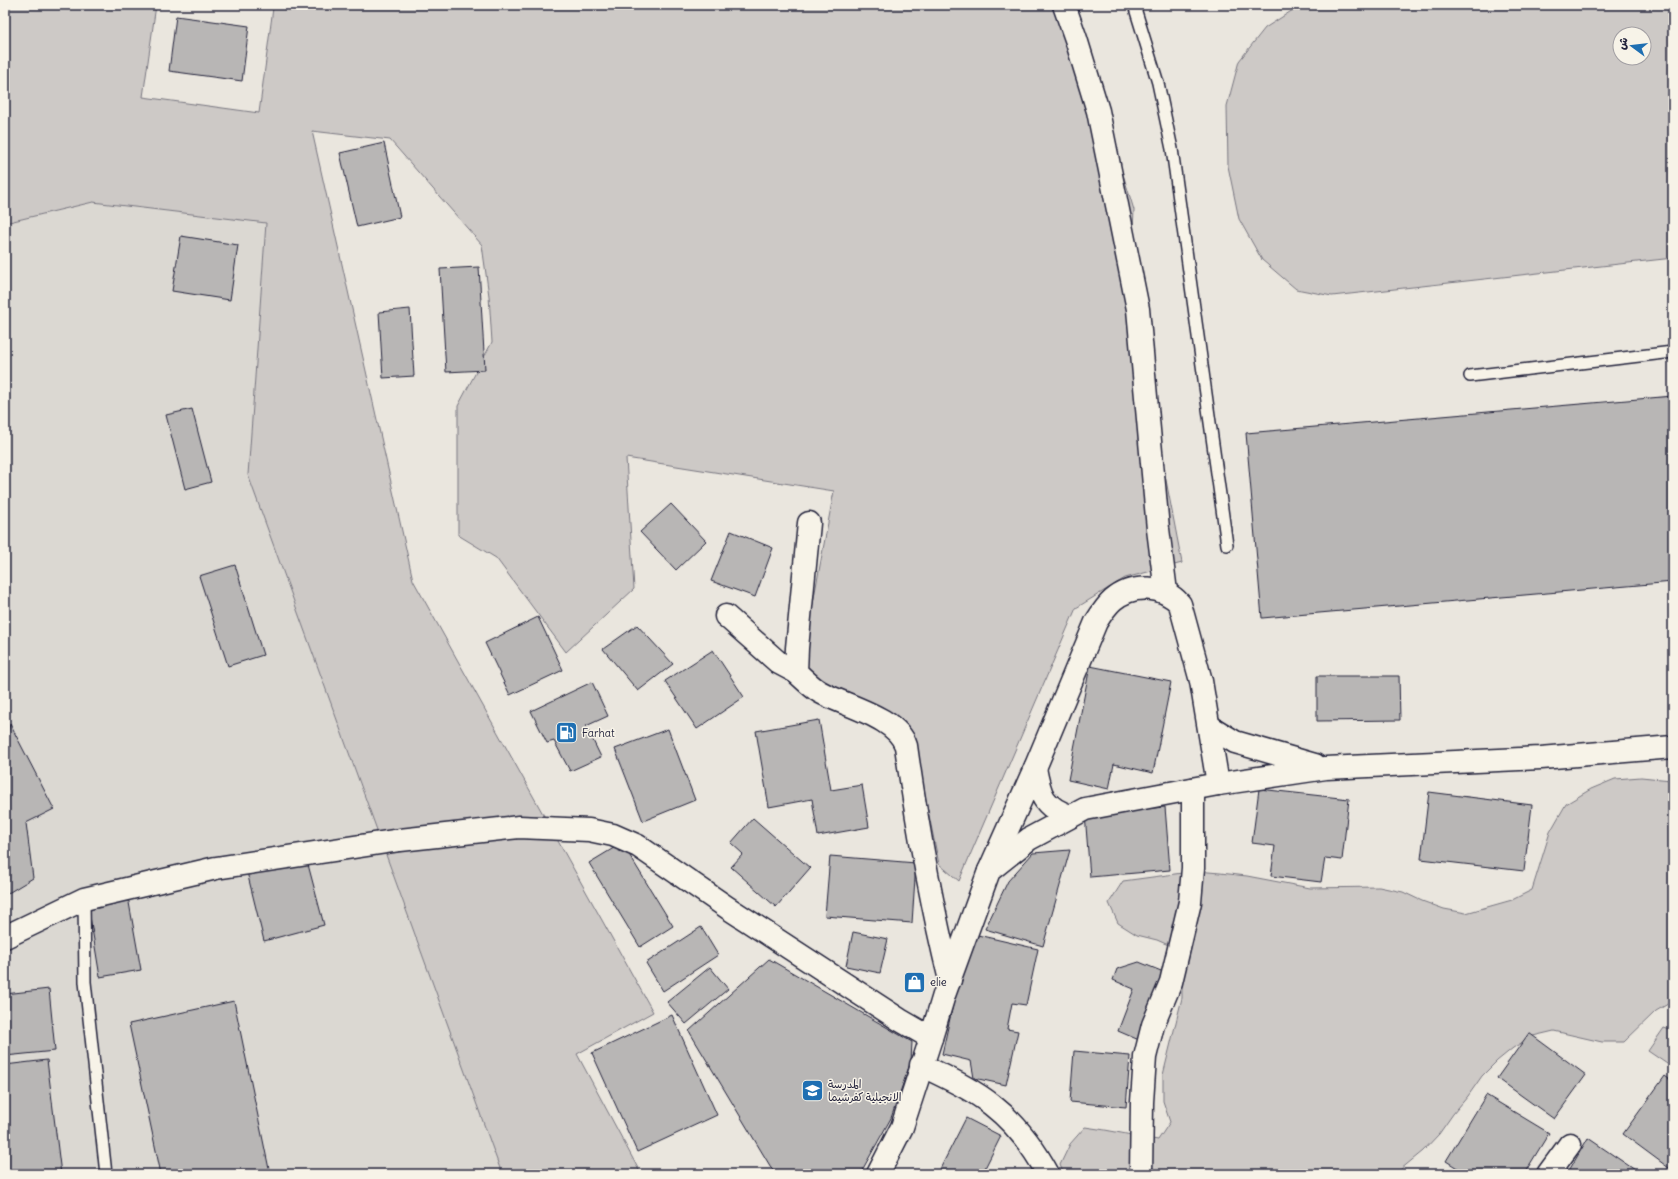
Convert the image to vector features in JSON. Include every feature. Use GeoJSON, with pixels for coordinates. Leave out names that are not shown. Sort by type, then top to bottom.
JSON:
{"type":"FeatureCollection","features":[{"type":"Feature","properties":{"kind":"street"},"geometry":{"type":"LineString","coordinates":[[1064,5],[1098,111],[1138,309],[1158,529],[1166,592]]}},
{"type":"Feature","properties":{"kind":"street"},"geometry":{"type":"LineString","coordinates":[[796,672],[809,523]]}},
{"type":"Feature","properties":{"kind":"street"},"geometry":{"type":"LineString","coordinates":[[878,1174],[902,1127],[950,980],[989,871],[1035,768],[1096,622],[1112,600],[1124,592],[1138,588],[1153,589],[1166,592],[1174,597],[1180,604],[1201,681],[1218,784]]}},
{"type":"Feature","properties":{"kind":"street"},"geometry":{"type":"LineString","coordinates":[[726,616],[779,663],[796,672],[820,692],[880,719],[896,730],[904,738],[916,821],[939,935],[950,980]]}},
{"type":"Feature","properties":{"kind":"street"},"geometry":{"type":"LineString","coordinates":[[1209,726],[1235,742],[1304,763],[1326,768]]}},
{"type":"Feature","properties":{"kind":"street"},"geometry":{"type":"LineString","coordinates":[[989,871],[1029,839],[1085,809],[1218,784],[1326,768],[1541,758],[1673,747]]}},
{"type":"Feature","properties":{"kind":"street"},"geometry":{"type":"LineString","coordinates":[[1035,768],[1040,792],[1047,804],[1057,812],[1070,816]]}},
{"type":"Feature","properties":{"kind":"street"},"geometry":{"type":"LineString","coordinates":[[1141,1174],[1142,1102],[1145,1057],[1153,1025],[1171,982],[1190,902],[1193,868],[1193,789]]}},
{"type":"Feature","properties":{"kind":"street"},"geometry":{"type":"LineString","coordinates":[[5,937],[84,899],[216,868],[400,840],[519,828],[590,830],[613,835],[638,846],[728,908],[900,1020],[931,1038]]}},
{"type":"Feature","properties":{"kind":"street"},"geometry":{"type":"LineString","coordinates":[[922,1065],[957,1083],[997,1109],[1017,1129],[1048,1174]]}},
{"type":"Feature","properties":{"kind":"street"},"geometry":{"type":"LineString","coordinates":[[1548,1174],[1570,1144]]}},
{"type":"Feature","properties":{"kind":"lane"},"geometry":{"type":"LineString","coordinates":[[1134,5],[1158,83],[1172,149],[1227,545]]}},
{"type":"Feature","properties":{"kind":"lane"},"geometry":{"type":"LineString","coordinates":[[1470,376],[1673,352]]}},
{"type":"Feature","properties":{"kind":"lane"},"geometry":{"type":"LineString","coordinates":[[84,899],[85,982],[106,1174]]}},
{"type":"Feature","properties":{"kind":"shaded area"},"geometry":{"type":"Polygon","coordinates":[[[5,5],[156,5],[143,97],[259,113],[273,8],[251,5],[1071,5],[1134,210],[1130,293],[1182,563],[1125,578],[1076,608],[959,881],[939,864],[913,737],[800,672],[834,491],[626,458],[634,589],[566,652],[496,558],[458,535],[458,406],[492,342],[489,296],[482,245],[390,140],[312,131],[413,580],[653,1012],[577,1054],[641,1174],[502,1174],[248,475],[266,223],[93,202],[5,223],[5,5]]]}},
{"type":"Feature","properties":{"kind":"shaded area"},"geometry":{"type":"Polygon","coordinates":[[[1324,5],[1673,5],[1673,258],[1332,296],[1296,289],[1262,260],[1239,219],[1228,166],[1227,106],[1239,61],[1265,28],[1296,8],[1324,5]]]}},
{"type":"Feature","properties":{"kind":"shaded area"},"geometry":{"type":"Polygon","coordinates":[[[93,202],[266,223],[248,475],[502,1174],[5,1174],[5,223],[93,202]]]}},
{"type":"Feature","properties":{"kind":"shaded area"},"geometry":{"type":"Polygon","coordinates":[[[1641,777],[1671,780],[1673,783],[1673,1001],[1656,1011],[1624,1042],[1602,1042],[1554,1031],[1533,1036],[1513,1048],[1482,1076],[1439,1134],[1423,1151],[1395,1174],[1064,1174],[1060,1165],[1070,1144],[1085,1127],[1158,1140],[1170,1122],[1163,1101],[1163,1075],[1182,998],[1182,951],[1157,940],[1137,935],[1118,923],[1109,903],[1123,881],[1197,871],[1247,876],[1310,888],[1379,887],[1403,892],[1444,909],[1466,913],[1512,900],[1532,890],[1550,832],[1566,804],[1591,789],[1615,779],[1641,777]]]}},
{"type":"Feature","properties":{"kind":"shaded area"},"geometry":{"type":"Polygon","coordinates":[[[1664,1028],[1673,1031],[1673,1068],[1648,1051],[1664,1028]]]}},
{"type":"Feature","properties":{"kind":"building"},"geometry":{"type":"Polygon","coordinates":[[[176,16],[249,26],[242,81],[169,71],[176,16]]]}},
{"type":"Feature","properties":{"kind":"building"},"geometry":{"type":"Polygon","coordinates":[[[384,143],[400,217],[357,227],[340,153],[384,143]]]}},
{"type":"Feature","properties":{"kind":"building"},"geometry":{"type":"Polygon","coordinates":[[[181,236],[238,245],[230,300],[172,291],[181,236]]]}},
{"type":"Feature","properties":{"kind":"building"},"geometry":{"type":"Polygon","coordinates":[[[479,267],[485,370],[446,372],[440,269],[479,267]]]}},
{"type":"Feature","properties":{"kind":"building"},"geometry":{"type":"Polygon","coordinates":[[[410,309],[414,376],[383,378],[379,312],[410,309]]]}},
{"type":"Feature","properties":{"kind":"building"},"geometry":{"type":"Polygon","coordinates":[[[1673,396],[1673,582],[1262,618],[1246,433],[1673,396]]]}},
{"type":"Feature","properties":{"kind":"building"},"geometry":{"type":"Polygon","coordinates":[[[192,409],[211,482],[185,489],[166,415],[192,409]]]}},
{"type":"Feature","properties":{"kind":"building"},"geometry":{"type":"Polygon","coordinates":[[[671,504],[706,541],[676,570],[640,532],[671,504]]]}},
{"type":"Feature","properties":{"kind":"building"},"geometry":{"type":"Polygon","coordinates":[[[731,531],[773,548],[755,597],[711,581],[731,531]]]}},
{"type":"Feature","properties":{"kind":"building"},"geometry":{"type":"Polygon","coordinates":[[[235,565],[263,655],[228,666],[199,576],[235,565]]]}},
{"type":"Feature","properties":{"kind":"building"},"geometry":{"type":"Polygon","coordinates":[[[538,617],[563,670],[510,695],[485,643],[538,617]]]}},
{"type":"Feature","properties":{"kind":"building"},"geometry":{"type":"Polygon","coordinates":[[[637,625],[673,664],[638,691],[603,649],[637,625]]]}},
{"type":"Feature","properties":{"kind":"building"},"geometry":{"type":"Polygon","coordinates":[[[713,650],[744,697],[697,729],[665,681],[713,650]]]}},
{"type":"Feature","properties":{"kind":"building"},"geometry":{"type":"Polygon","coordinates":[[[1090,666],[1171,682],[1153,773],[1114,764],[1109,789],[1068,780],[1090,666]]]}},
{"type":"Feature","properties":{"kind":"building"},"geometry":{"type":"Polygon","coordinates":[[[1317,676],[1399,676],[1400,720],[1317,721],[1317,676]]]}},
{"type":"Feature","properties":{"kind":"building","name":"Farhat"},"geometry":{"type":"Polygon","coordinates":[[[592,682],[608,716],[586,726],[601,757],[570,771],[554,741],[547,743],[531,711],[592,682]]]}},
{"type":"Feature","properties":{"kind":"building"},"geometry":{"type":"Polygon","coordinates":[[[819,720],[831,790],[862,785],[869,827],[818,836],[812,799],[769,807],[756,731],[819,720]]]}},
{"type":"Feature","properties":{"kind":"building"},"geometry":{"type":"Polygon","coordinates":[[[10,724],[54,809],[26,823],[33,878],[5,895],[5,746],[10,724]]]}},
{"type":"Feature","properties":{"kind":"building"},"geometry":{"type":"Polygon","coordinates":[[[668,729],[695,800],[643,821],[615,749],[668,729]]]}},
{"type":"Feature","properties":{"kind":"building"},"geometry":{"type":"Polygon","coordinates":[[[1259,789],[1349,799],[1342,860],[1325,858],[1321,882],[1271,876],[1275,846],[1252,843],[1259,789]]]}},
{"type":"Feature","properties":{"kind":"building"},"geometry":{"type":"Polygon","coordinates":[[[1429,792],[1532,805],[1524,871],[1421,859],[1429,792]]]}},
{"type":"Feature","properties":{"kind":"building"},"geometry":{"type":"Polygon","coordinates":[[[1165,807],[1170,870],[1090,877],[1085,814],[1165,807]]]}},
{"type":"Feature","properties":{"kind":"building"},"geometry":{"type":"Polygon","coordinates":[[[753,818],[810,868],[776,907],[731,867],[743,854],[731,843],[753,818]]]}},
{"type":"Feature","properties":{"kind":"building"},"geometry":{"type":"Polygon","coordinates":[[[622,843],[673,926],[640,947],[589,863],[622,843]]]}},
{"type":"Feature","properties":{"kind":"building"},"geometry":{"type":"Polygon","coordinates":[[[1070,850],[1043,946],[985,929],[1008,881],[1033,853],[1070,850]]]}},
{"type":"Feature","properties":{"kind":"building"},"geometry":{"type":"Polygon","coordinates":[[[830,856],[916,863],[912,923],[825,916],[830,856]]]}},
{"type":"Feature","properties":{"kind":"building"},"geometry":{"type":"Polygon","coordinates":[[[306,857],[324,925],[264,941],[247,872],[306,857]]]}},
{"type":"Feature","properties":{"kind":"building"},"geometry":{"type":"Polygon","coordinates":[[[128,897],[141,970],[100,977],[88,904],[128,897]]]}},
{"type":"Feature","properties":{"kind":"building"},"geometry":{"type":"Polygon","coordinates":[[[701,927],[718,955],[663,991],[646,963],[701,927]]]}},
{"type":"Feature","properties":{"kind":"building"},"geometry":{"type":"Polygon","coordinates":[[[853,932],[888,939],[880,973],[846,966],[853,932]]]}},
{"type":"Feature","properties":{"kind":"building"},"geometry":{"type":"Polygon","coordinates":[[[969,933],[1038,949],[1026,1005],[1012,1003],[1007,1029],[1018,1031],[1006,1085],[974,1078],[971,1061],[942,1054],[969,933]]]}},
{"type":"Feature","properties":{"kind":"building","name":"المدرسة الانجيلية كفرشيما"},"geometry":{"type":"Polygon","coordinates":[[[769,959],[912,1042],[911,1061],[891,1118],[860,1174],[775,1174],[689,1031],[769,959]]]}},
{"type":"Feature","properties":{"kind":"building"},"geometry":{"type":"Polygon","coordinates":[[[1139,962],[1166,973],[1139,1040],[1118,1031],[1134,989],[1113,980],[1117,969],[1139,962]]]}},
{"type":"Feature","properties":{"kind":"building"},"geometry":{"type":"Polygon","coordinates":[[[710,967],[728,989],[686,1024],[667,1002],[710,967]]]}},
{"type":"Feature","properties":{"kind":"building"},"geometry":{"type":"Polygon","coordinates":[[[49,989],[55,1051],[5,1056],[5,994],[49,989]]]}},
{"type":"Feature","properties":{"kind":"building"},"geometry":{"type":"Polygon","coordinates":[[[234,1001],[270,1174],[161,1174],[129,1024],[234,1001]]]}},
{"type":"Feature","properties":{"kind":"building"},"geometry":{"type":"Polygon","coordinates":[[[672,1015],[717,1115],[637,1152],[592,1053],[672,1015]]]}},
{"type":"Feature","properties":{"kind":"building"},"geometry":{"type":"Polygon","coordinates":[[[1529,1033],[1586,1075],[1554,1119],[1497,1078],[1529,1033]]]}},
{"type":"Feature","properties":{"kind":"building"},"geometry":{"type":"Polygon","coordinates":[[[1074,1051],[1130,1056],[1126,1107],[1070,1102],[1074,1051]]]}},
{"type":"Feature","properties":{"kind":"building"},"geometry":{"type":"Polygon","coordinates":[[[47,1060],[61,1174],[5,1174],[5,1065],[47,1060]]]}},
{"type":"Feature","properties":{"kind":"building"},"geometry":{"type":"Polygon","coordinates":[[[1665,1076],[1673,1082],[1673,1171],[1623,1134],[1665,1076]]]}},
{"type":"Feature","properties":{"kind":"building"},"geometry":{"type":"Polygon","coordinates":[[[1486,1095],[1549,1133],[1524,1174],[1467,1174],[1446,1161],[1486,1095]]]}},
{"type":"Feature","properties":{"kind":"building"},"geometry":{"type":"Polygon","coordinates":[[[966,1118],[1001,1136],[982,1174],[945,1174],[939,1171],[966,1118]]]}},
{"type":"Feature","properties":{"kind":"building"},"geometry":{"type":"Polygon","coordinates":[[[1588,1138],[1641,1174],[1567,1174],[1588,1138]]]}},
{"type":"Feature","properties":{"kind":"place","name":"Farhat"},"geometry":{"type":"Point","coordinates":[566,733]}},
{"type":"Feature","properties":{"kind":"place","name":"elie"},"geometry":{"type":"Point","coordinates":[915,982]}},
{"type":"Feature","properties":{"kind":"place","name":"المدرسة الانجيلية كفرشيما"},"geometry":{"type":"Point","coordinates":[813,1090]}}]}
